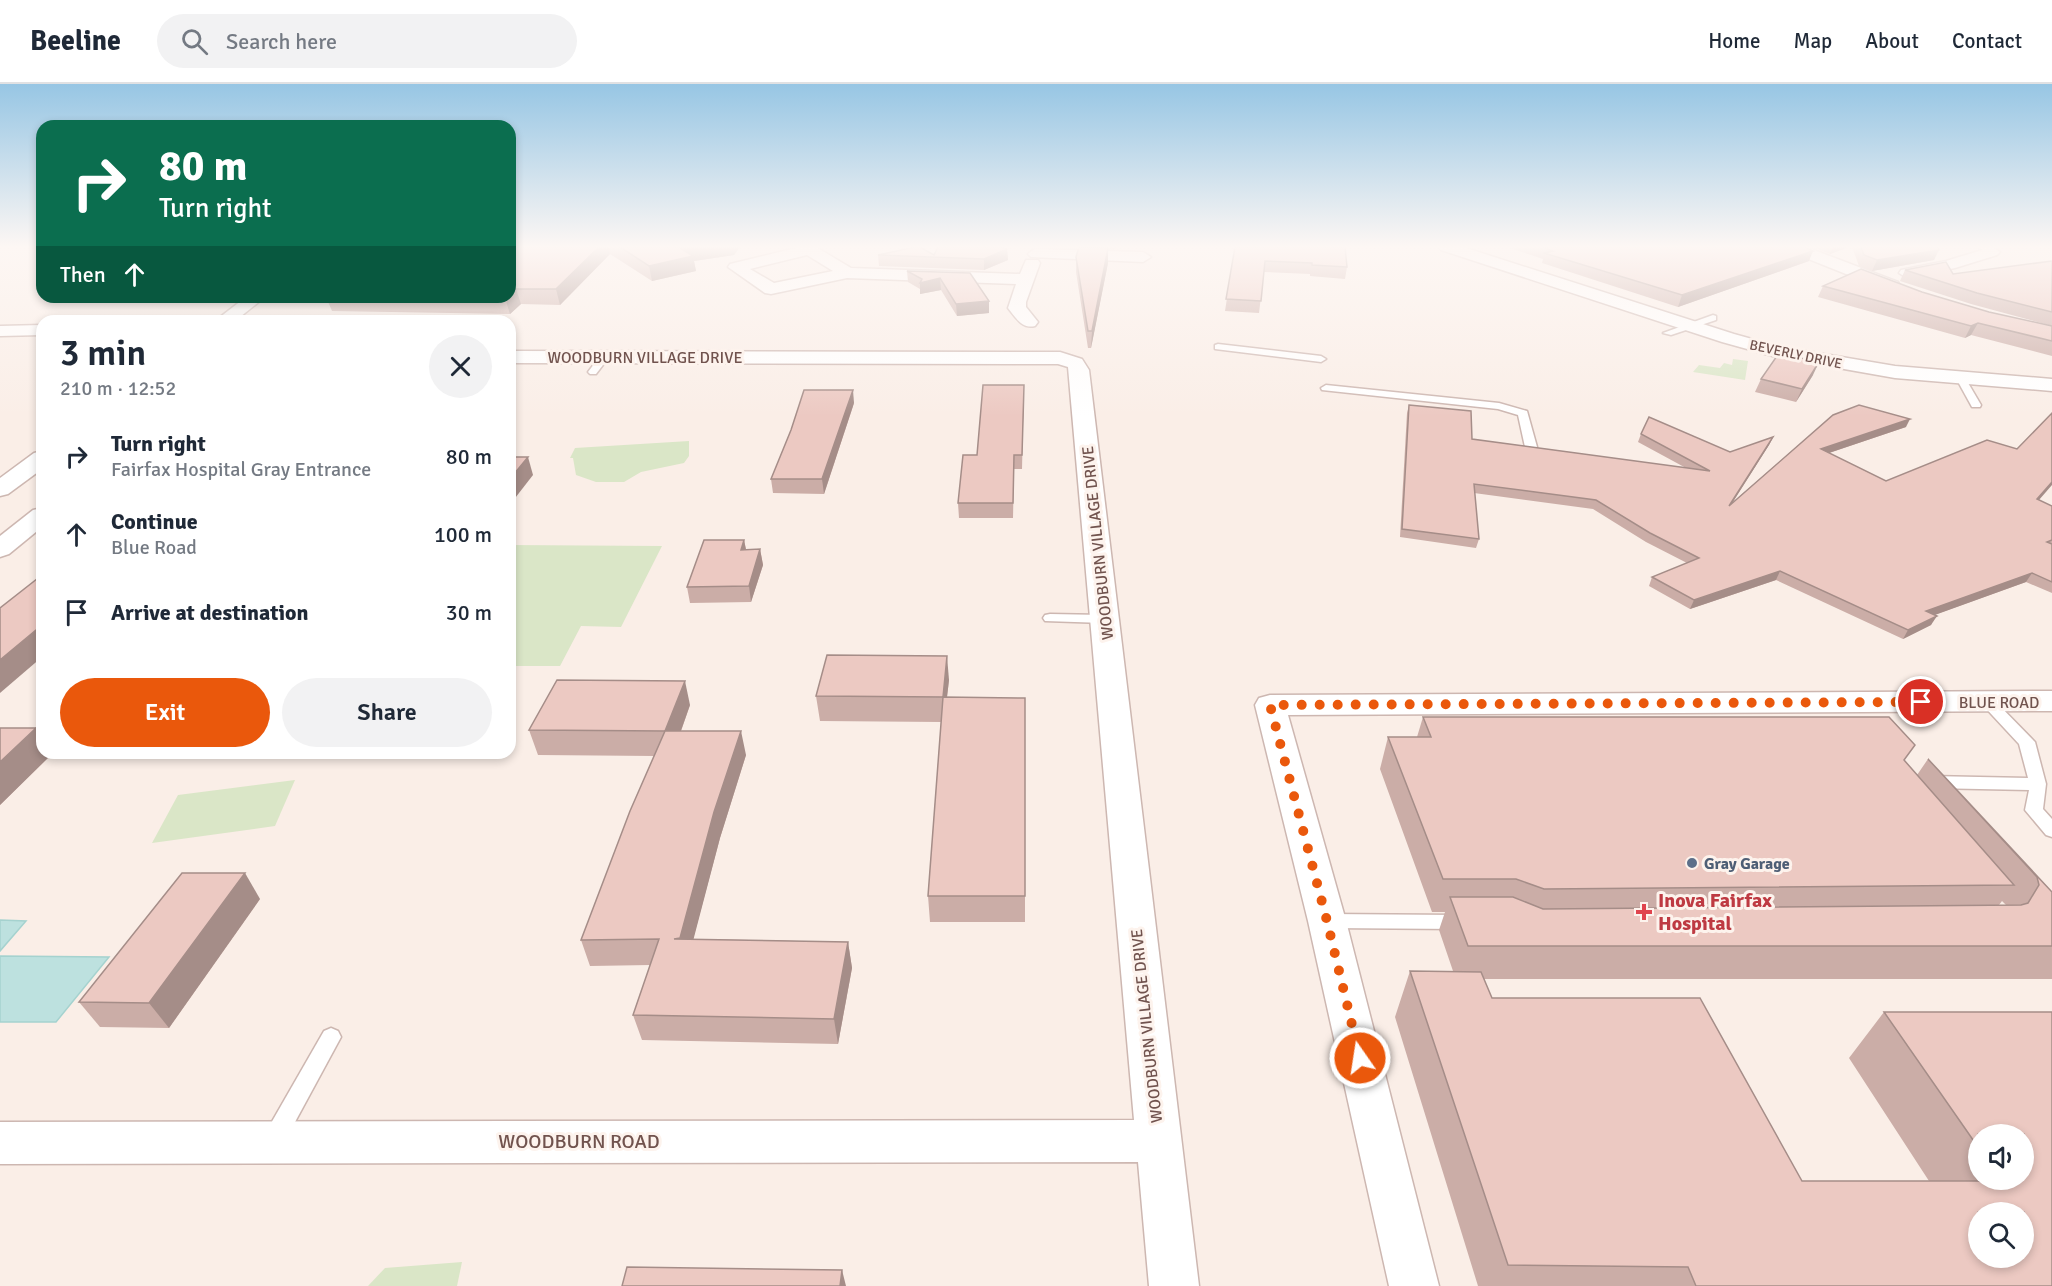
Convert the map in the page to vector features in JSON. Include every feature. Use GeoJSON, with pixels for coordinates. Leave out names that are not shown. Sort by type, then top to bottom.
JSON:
{"type":"FeatureCollection","features":[{"type":"Feature","properties":{"kind":"street"},"geometry":{"type":"LineString","coordinates":[[232,315],[248,303]]}},
{"type":"Feature","properties":{"kind":"street"},"geometry":{"type":"LineString","coordinates":[[1017,303],[1017,308],[1029,322]]}},
{"type":"Feature","properties":{"kind":"street","name":"BEVERLY DRIVE"},"geometry":{"type":"LineString","coordinates":[[1619,303],[1737,340],[1813,359],[1895,372],[2052,385]]}},
{"type":"Feature","properties":{"kind":"street"},"geometry":{"type":"LineString","coordinates":[[0,331],[36,330]]}},
{"type":"Feature","properties":{"kind":"street"},"geometry":{"type":"LineString","coordinates":[[1923,356],[1952,377]]}},
{"type":"Feature","properties":{"kind":"street","name":"WOODBURN VILLAGE DRIVE"},"geometry":{"type":"LineString","coordinates":[[516,358],[599,365],[1023,357],[1060,358],[1075,363],[1079,370],[1174,1286]]}},
{"type":"Feature","properties":{"kind":"street"},"geometry":{"type":"LineString","coordinates":[[0,489],[36,462]]}},
{"type":"Feature","properties":{"kind":"street"},"geometry":{"type":"LineString","coordinates":[[0,549],[36,520]]}},
{"type":"Feature","properties":{"kind":"street","name":"BLUE ROAD"},"geometry":{"type":"LineString","coordinates":[[1327,921],[1270,705],[2052,701]]}},
{"type":"Feature","properties":{"kind":"street"},"geometry":{"type":"LineString","coordinates":[[1327,921],[1414,1286]]}},
{"type":"Feature","properties":{"kind":"street","name":"WOODBURN ROAD"},"geometry":{"type":"LineString","coordinates":[[0,1143],[1159,1141]]}},
{"type":"Feature","properties":{"kind":"lane"},"geometry":{"type":"LineString","coordinates":[[1668,333],[1713,318]]}},
{"type":"Feature","properties":{"kind":"lane"},"geometry":{"type":"LineString","coordinates":[[1218,347],[1321,359]]}},
{"type":"Feature","properties":{"kind":"lane"},"geometry":{"type":"LineString","coordinates":[[1952,377],[1976,405]]}},
{"type":"Feature","properties":{"kind":"lane"},"geometry":{"type":"LineString","coordinates":[[1326,388],[1525,410],[1531,447]]}},
{"type":"Feature","properties":{"kind":"lane"},"geometry":{"type":"LineString","coordinates":[[1050,618],[1104,619]]}},
{"type":"Feature","properties":{"kind":"lane"},"geometry":{"type":"LineString","coordinates":[[1988,702],[2027,742],[2038,784],[2034,810],[2052,831]]}},
{"type":"Feature","properties":{"kind":"lane"},"geometry":{"type":"LineString","coordinates":[[1915,781],[2038,784]]}},
{"type":"Feature","properties":{"kind":"lane"},"geometry":{"type":"LineString","coordinates":[[1327,921],[1480,922]]}},
{"type":"Feature","properties":{"kind":"lane"},"geometry":{"type":"LineString","coordinates":[[272,1142],[331,1037]]}},
{"type":"Feature","properties":{"kind":"green space"},"geometry":{"type":"Polygon","coordinates":[[[1733,359],[1748,361],[1745,380],[1693,372],[1699,365],[1720,368],[1724,363],[1732,365],[1733,359]]]}},
{"type":"Feature","properties":{"kind":"green space"},"geometry":{"type":"Polygon","coordinates":[[[689,441],[689,456],[684,463],[641,472],[624,482],[596,482],[576,475],[573,458],[570,458],[575,448],[689,441]]]}},
{"type":"Feature","properties":{"kind":"green space"},"geometry":{"type":"Polygon","coordinates":[[[516,545],[662,546],[621,627],[581,626],[560,666],[516,666],[516,545]]]}},
{"type":"Feature","properties":{"kind":"green space"},"geometry":{"type":"Polygon","coordinates":[[[295,780],[275,826],[152,843],[178,795],[295,780]]]}},
{"type":"Feature","properties":{"kind":"green space"},"geometry":{"type":"Polygon","coordinates":[[[462,1262],[457,1286],[368,1286],[385,1268],[462,1262]]]}},
{"type":"Feature","properties":{"kind":"water"},"geometry":{"type":"Polygon","coordinates":[[[0,920],[26,921],[0,951],[0,920]]]}},
{"type":"Feature","properties":{"kind":"water"},"geometry":{"type":"Polygon","coordinates":[[[0,956],[109,957],[56,1022],[0,1022],[0,956]]]}},
{"type":"Feature","properties":{"kind":"building"},"geometry":{"type":"Polygon","coordinates":[[[1083,303],[1097,303],[1092,331],[1088,331],[1083,303]]]}},
{"type":"Feature","properties":{"kind":"building"},"geometry":{"type":"Polygon","coordinates":[[[1886,303],[1959,303],[2052,326],[2052,341],[1978,323],[1971,326],[1886,303]]]}},
{"type":"Feature","properties":{"kind":"building"},"geometry":{"type":"Polygon","coordinates":[[[2017,303],[2052,303],[2052,312],[2017,303]]]}},
{"type":"Feature","properties":{"kind":"building"},"geometry":{"type":"Polygon","coordinates":[[[1779,353],[1819,362],[1802,389],[1761,379],[1779,353]]]}},
{"type":"Feature","properties":{"kind":"building"},"geometry":{"type":"Polygon","coordinates":[[[983,385],[1024,385],[1022,455],[1014,455],[1013,503],[958,503],[963,455],[977,455],[983,385]]]}},
{"type":"Feature","properties":{"kind":"building"},"geometry":{"type":"Polygon","coordinates":[[[804,390],[853,390],[822,479],[771,479],[791,430],[804,390]]]}},
{"type":"Feature","properties":{"kind":"building"},"geometry":{"type":"Polygon","coordinates":[[[1409,405],[1471,411],[1472,439],[1710,471],[1641,434],[1649,417],[1730,452],[1773,437],[1729,506],[1833,415],[1859,405],[1910,419],[1821,449],[1886,481],[1987,440],[2017,449],[2052,413],[2052,482],[2037,499],[2052,506],[2052,540],[2047,542],[2052,544],[2052,582],[2032,573],[1926,611],[1937,616],[1908,630],[1780,571],[1694,600],[1652,577],[1699,558],[1650,533],[1596,500],[1474,484],[1479,539],[1402,529],[1409,405]]]}},
{"type":"Feature","properties":{"kind":"building"},"geometry":{"type":"Polygon","coordinates":[[[516,457],[528,457],[516,472],[516,457]]]}},
{"type":"Feature","properties":{"kind":"building"},"geometry":{"type":"Polygon","coordinates":[[[704,540],[744,540],[741,550],[760,549],[749,586],[687,587],[704,540]]]}},
{"type":"Feature","properties":{"kind":"building"},"geometry":{"type":"Polygon","coordinates":[[[36,580],[36,630],[0,660],[0,608],[36,580]]]}},
{"type":"Feature","properties":{"kind":"building"},"geometry":{"type":"Polygon","coordinates":[[[827,655],[947,656],[943,697],[816,696],[827,655]]]}},
{"type":"Feature","properties":{"kind":"building"},"geometry":{"type":"Polygon","coordinates":[[[557,680],[685,681],[665,731],[529,730],[557,680]]]}},
{"type":"Feature","properties":{"kind":"building"},"geometry":{"type":"Polygon","coordinates":[[[943,697],[1025,698],[1025,896],[928,896],[943,697]]]}},
{"type":"Feature","properties":{"kind":"building"},"geometry":{"type":"Polygon","coordinates":[[[1423,717],[1889,717],[1915,745],[1904,760],[2014,885],[1544,889],[1516,879],[1443,879],[1388,737],[1431,737],[1423,717]]]}},
{"type":"Feature","properties":{"kind":"building"},"geometry":{"type":"Polygon","coordinates":[[[0,728],[36,728],[0,762],[0,728]]]}},
{"type":"Feature","properties":{"kind":"building"},"geometry":{"type":"Polygon","coordinates":[[[665,731],[741,731],[714,812],[680,938],[674,939],[848,942],[834,1019],[633,1015],[659,939],[581,940],[630,811],[665,731]]]}},
{"type":"Feature","properties":{"kind":"building"},"geometry":{"type":"Polygon","coordinates":[[[1928,759],[2052,892],[2052,946],[1468,946],[1450,897],[1513,897],[1543,909],[2021,905],[2028,903],[2039,885],[2037,877],[1928,759]]]}},
{"type":"Feature","properties":{"kind":"building"},"geometry":{"type":"Polygon","coordinates":[[[182,873],[245,873],[149,1003],[79,1002],[182,873]]]}},
{"type":"Feature","properties":{"kind":"building"},"geometry":{"type":"Polygon","coordinates":[[[1410,971],[1481,972],[1492,998],[1700,998],[1802,1181],[1968,1181],[1968,1190],[2034,1190],[2034,1124],[1968,1124],[1968,1133],[1884,1012],[2052,1012],[2052,1286],[1696,1286],[1688,1267],[1508,1265],[1410,971]]]}},
{"type":"Feature","properties":{"kind":"building"},"geometry":{"type":"Polygon","coordinates":[[[627,1267],[842,1270],[840,1286],[622,1286],[627,1267]]]}},
{"type":"Feature","properties":{"kind":"place","name":"Gray Garage"},"geometry":{"type":"Point","coordinates":[1692,863]}},
{"type":"Feature","properties":{"kind":"place","name":"Inova Fairfax Hospital"},"geometry":{"type":"Point","coordinates":[1644,912]}},
{"type":"Feature","properties":{"kind":"route"},"geometry":{"type":"LineString","coordinates":[[1360,1058],[1327,921],[1270,705],[1921,702]]}}]}
